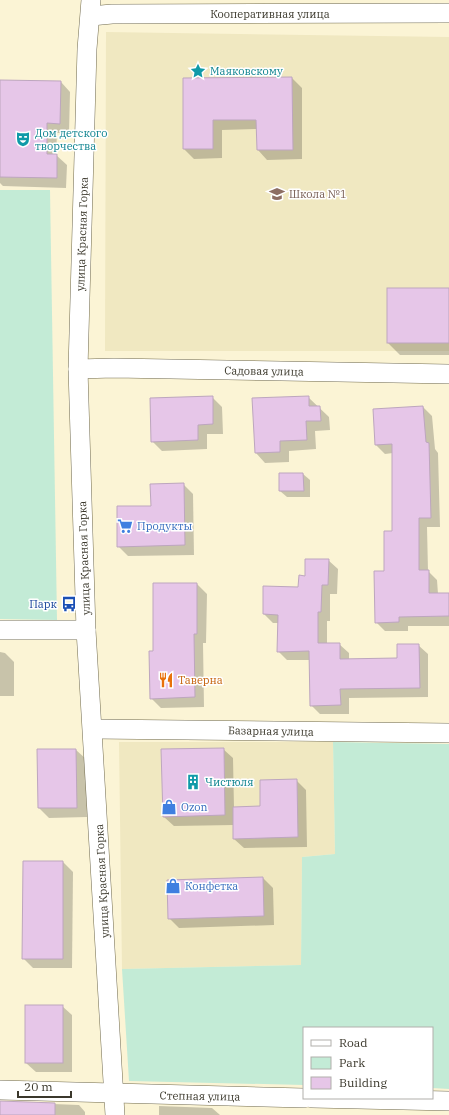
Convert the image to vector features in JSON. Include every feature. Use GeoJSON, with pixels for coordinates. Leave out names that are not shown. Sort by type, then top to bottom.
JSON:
{"type":"FeatureCollection","features":[{"type":"Feature","properties":{"kind":"street","name":"Кооперативная улица"},"geometry":{"type":"LineString","coordinates":[[91,8],[120,14],[449,13]]}},
{"type":"Feature","properties":{"kind":"street","name":"улица Красная Горка"},"geometry":{"type":"LineString","coordinates":[[91,8],[87,57],[78,369],[86,630],[115,1094],[115,1115]]}},
{"type":"Feature","properties":{"kind":"street","name":"Садовая улица"},"geometry":{"type":"LineString","coordinates":[[78,369],[114,368],[449,374]]}},
{"type":"Feature","properties":{"kind":"street"},"geometry":{"type":"LineString","coordinates":[[0,630],[86,630]]}},
{"type":"Feature","properties":{"kind":"street","name":"Базарная улица"},"geometry":{"type":"LineString","coordinates":[[93,729],[449,733]]}},
{"type":"Feature","properties":{"kind":"street","name":"Степная улица"},"geometry":{"type":"LineString","coordinates":[[0,1090],[303,1098]]}},
{"type":"Feature","properties":{"kind":"street"},"geometry":{"type":"LineString","coordinates":[[358,1099],[449,1101]]}},
{"type":"Feature","properties":{"kind":"shaded area","name":"Школа №1"},"geometry":{"type":"Polygon","coordinates":[[[106,32],[449,37],[449,351],[105,351],[106,32]]]}},
{"type":"Feature","properties":{"kind":"shaded area"},"geometry":{"type":"Polygon","coordinates":[[[119,742],[333,742],[335,854],[302,857],[301,965],[122,969],[119,742]]]}},
{"type":"Feature","properties":{"kind":"green space"},"geometry":{"type":"Polygon","coordinates":[[[0,190],[50,190],[57,620],[0,619],[0,190]]]}},
{"type":"Feature","properties":{"kind":"green space"},"geometry":{"type":"Polygon","coordinates":[[[333,742],[449,744],[449,1089],[433,1088],[433,1027],[303,1027],[303,1085],[129,1081],[122,969],[301,965],[302,857],[335,854],[333,742]]]}},
{"type":"Feature","properties":{"kind":"building"},"geometry":{"type":"Polygon","coordinates":[[[292,77],[293,150],[257,150],[256,120],[213,120],[213,149],[183,149],[183,78],[292,77]]]}},
{"type":"Feature","properties":{"kind":"building","name":"Дом детского творчества"},"geometry":{"type":"Polygon","coordinates":[[[0,80],[61,81],[60,124],[47,123],[47,154],[57,154],[57,178],[0,177],[0,80]]]}},
{"type":"Feature","properties":{"kind":"building"},"geometry":{"type":"Polygon","coordinates":[[[387,288],[449,288],[449,343],[387,343],[387,288]]]}},
{"type":"Feature","properties":{"kind":"building"},"geometry":{"type":"Polygon","coordinates":[[[213,396],[213,424],[198,425],[198,440],[151,442],[150,398],[213,396]]]}},
{"type":"Feature","properties":{"kind":"building"},"geometry":{"type":"Polygon","coordinates":[[[309,396],[309,406],[320,406],[321,421],[306,421],[307,440],[280,441],[280,452],[255,453],[252,398],[309,396]]]}},
{"type":"Feature","properties":{"kind":"building"},"geometry":{"type":"Polygon","coordinates":[[[423,406],[426,442],[429,443],[431,518],[419,518],[419,570],[429,570],[429,593],[449,593],[449,616],[399,617],[399,622],[375,623],[374,571],[384,571],[384,531],[392,531],[392,444],[375,445],[373,409],[423,406]]]}},
{"type":"Feature","properties":{"kind":"building"},"geometry":{"type":"Polygon","coordinates":[[[279,473],[303,473],[304,491],[279,491],[279,473]]]}},
{"type":"Feature","properties":{"kind":"building"},"geometry":{"type":"Polygon","coordinates":[[[184,483],[185,545],[117,547],[117,506],[151,506],[150,484],[184,483]]]}},
{"type":"Feature","properties":{"kind":"building"},"geometry":{"type":"Polygon","coordinates":[[[305,559],[329,559],[328,585],[322,585],[321,612],[318,612],[318,643],[340,643],[340,659],[397,658],[397,644],[419,644],[420,688],[340,689],[341,705],[310,706],[309,651],[277,652],[278,615],[263,614],[263,586],[298,587],[299,575],[305,576],[305,559]]]}},
{"type":"Feature","properties":{"kind":"building"},"geometry":{"type":"Polygon","coordinates":[[[153,583],[197,583],[197,634],[194,634],[195,697],[150,699],[149,651],[153,651],[153,583]]]}},
{"type":"Feature","properties":{"kind":"building","name":"Чистюля"},"geometry":{"type":"Polygon","coordinates":[[[224,748],[225,815],[163,817],[161,749],[224,748]]]}},
{"type":"Feature","properties":{"kind":"building"},"geometry":{"type":"Polygon","coordinates":[[[37,749],[76,749],[77,808],[38,808],[37,749]]]}},
{"type":"Feature","properties":{"kind":"building"},"geometry":{"type":"Polygon","coordinates":[[[297,779],[298,837],[233,839],[233,807],[260,806],[260,780],[297,779]]]}},
{"type":"Feature","properties":{"kind":"building"},"geometry":{"type":"Polygon","coordinates":[[[23,861],[63,861],[63,959],[22,959],[23,861]]]}},
{"type":"Feature","properties":{"kind":"building"},"geometry":{"type":"Polygon","coordinates":[[[263,877],[264,916],[168,919],[167,880],[263,877]]]}},
{"type":"Feature","properties":{"kind":"building"},"geometry":{"type":"Polygon","coordinates":[[[25,1005],[63,1005],[63,1063],[25,1063],[25,1005]]]}},
{"type":"Feature","properties":{"kind":"building"},"geometry":{"type":"Polygon","coordinates":[[[0,1101],[55,1103],[55,1115],[0,1115],[0,1101]]]}},
{"type":"Feature","properties":{"kind":"place","name":"Маяковскому"},"geometry":{"type":"Point","coordinates":[198,71]}},
{"type":"Feature","properties":{"kind":"place","name":"Дом детского творчества"},"geometry":{"type":"Point","coordinates":[23,139]}},
{"type":"Feature","properties":{"kind":"place","name":"Школа №1"},"geometry":{"type":"Point","coordinates":[277,194]}},
{"type":"Feature","properties":{"kind":"place","name":"Продукты"},"geometry":{"type":"Point","coordinates":[125,526]}},
{"type":"Feature","properties":{"kind":"place","name":"Парк"},"geometry":{"type":"Point","coordinates":[69,604]}},
{"type":"Feature","properties":{"kind":"place","name":"Таверна"},"geometry":{"type":"Point","coordinates":[166,680]}},
{"type":"Feature","properties":{"kind":"place","name":"Чистюля"},"geometry":{"type":"Point","coordinates":[193,782]}},
{"type":"Feature","properties":{"kind":"place","name":"Ozon"},"geometry":{"type":"Point","coordinates":[169,807]}},
{"type":"Feature","properties":{"kind":"place","name":"Конфетка"},"geometry":{"type":"Point","coordinates":[173,886]}}]}
